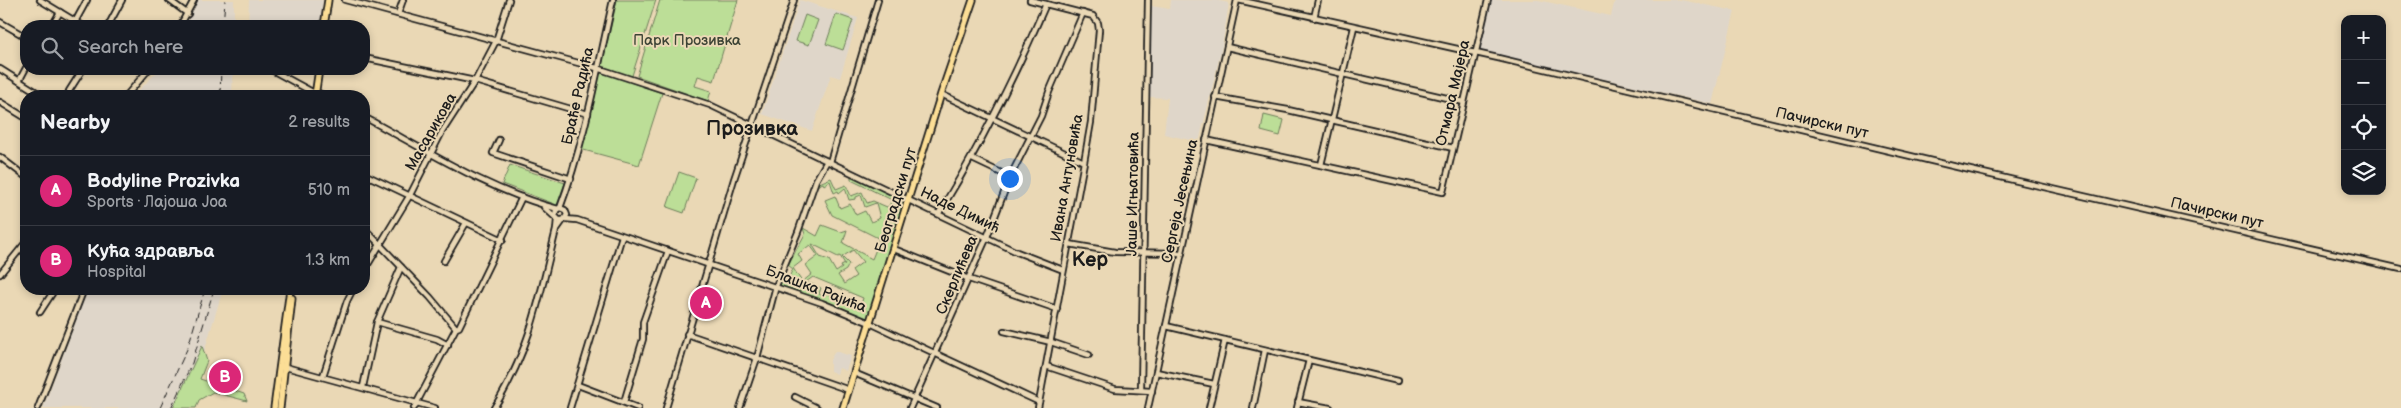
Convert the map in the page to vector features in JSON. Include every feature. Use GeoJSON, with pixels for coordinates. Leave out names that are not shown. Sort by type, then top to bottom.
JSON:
{"type":"FeatureCollection","features":[{"type":"Feature","properties":{"kind":"main road"},"geometry":{"type":"LineString","coordinates":[[325,20],[328,0]]}},
{"type":"Feature","properties":{"kind":"main road","name":"Београдски пут"},"geometry":{"type":"LineString","coordinates":[[843,408],[941,94],[973,0]]}},
{"type":"Feature","properties":{"kind":"main road"},"geometry":{"type":"LineString","coordinates":[[316,90],[318,75]]}},
{"type":"Feature","properties":{"kind":"main road"},"geometry":{"type":"LineString","coordinates":[[280,408],[282,366],[290,295]]}},
{"type":"Feature","properties":{"kind":"main road"},"geometry":{"type":"LineString","coordinates":[[274,408],[282,366]]}},
{"type":"Feature","properties":{"kind":"street"},"geometry":{"type":"LineString","coordinates":[[40,0],[72,20]]}},
{"type":"Feature","properties":{"kind":"street"},"geometry":{"type":"LineString","coordinates":[[76,20],[87,0]]}},
{"type":"Feature","properties":{"kind":"street"},"geometry":{"type":"LineString","coordinates":[[111,20],[122,0]]}},
{"type":"Feature","properties":{"kind":"street"},"geometry":{"type":"LineString","coordinates":[[169,0],[188,14]]}},
{"type":"Feature","properties":{"kind":"street"},"geometry":{"type":"LineString","coordinates":[[184,20],[194,0]]}},
{"type":"Feature","properties":{"kind":"street","name":"Наде Димић"},"geometry":{"type":"LineString","coordinates":[[345,0],[597,68],[710,104],[1040,262],[1063,270]]}},
{"type":"Feature","properties":{"kind":"street"},"geometry":{"type":"LineString","coordinates":[[398,14],[403,0]]}},
{"type":"Feature","properties":{"kind":"street","name":"Масарикова"},"geometry":{"type":"LineString","coordinates":[[370,260],[410,196],[453,114],[475,81],[496,41],[509,0]]}},
{"type":"Feature","properties":{"kind":"street","name":"Браће Радића"},"geometry":{"type":"LineString","coordinates":[[562,210],[588,114],[612,0]]}},
{"type":"Feature","properties":{"kind":"street"},"geometry":{"type":"LineString","coordinates":[[666,408],[708,264],[752,124],[794,0]]}},
{"type":"Feature","properties":{"kind":"street"},"geometry":{"type":"LineString","coordinates":[[740,408],[757,358],[776,286],[798,232],[816,180],[828,161],[878,0]]}},
{"type":"Feature","properties":{"kind":"street"},"geometry":{"type":"LineString","coordinates":[[1030,0],[1083,13]]}},
{"type":"Feature","properties":{"kind":"street","name":"Јаше Игњатовића"},"geometry":{"type":"LineString","coordinates":[[1142,389],[1148,0]]}},
{"type":"Feature","properties":{"kind":"street","name":"Пачирски пут"},"geometry":{"type":"LineString","coordinates":[[1238,0],[1476,53],[1957,167],[2401,269]]}},
{"type":"Feature","properties":{"kind":"street","name":"Сергеја Јесењина"},"geometry":{"type":"LineString","coordinates":[[1148,408],[1215,97],[1238,0]]}},
{"type":"Feature","properties":{"kind":"street"},"geometry":{"type":"LineString","coordinates":[[1314,18],[1318,0]]}},
{"type":"Feature","properties":{"kind":"street","name":"Отмара Мајера"},"geometry":{"type":"LineString","coordinates":[[1321,165],[1443,192],[1488,0]]}},
{"type":"Feature","properties":{"kind":"street"},"geometry":{"type":"LineString","coordinates":[[939,213],[972,159],[992,120],[1046,4]]}},
{"type":"Feature","properties":{"kind":"street"},"geometry":{"type":"LineString","coordinates":[[55,20],[60,12]]}},
{"type":"Feature","properties":{"kind":"street","name":"Скерлићева"},"geometry":{"type":"LineString","coordinates":[[910,408],[987,237],[1010,177],[1041,116],[1048,92],[1083,13]]}},
{"type":"Feature","properties":{"kind":"street","name":"Ивана Антуновића"},"geometry":{"type":"LineString","coordinates":[[1038,408],[1091,122],[1099,30],[1094,18],[1083,13]]}},
{"type":"Feature","properties":{"kind":"street"},"geometry":{"type":"LineString","coordinates":[[0,22],[20,34]]}},
{"type":"Feature","properties":{"kind":"street"},"geometry":{"type":"LineString","coordinates":[[1206,140],[1321,165],[1354,27]]}},
{"type":"Feature","properties":{"kind":"street"},"geometry":{"type":"LineString","coordinates":[[1227,47],[1464,102]]}},
{"type":"Feature","properties":{"kind":"street"},"geometry":{"type":"LineString","coordinates":[[370,59],[475,81],[588,114]]}},
{"type":"Feature","properties":{"kind":"street"},"geometry":{"type":"LineString","coordinates":[[0,70],[33,90]]}},
{"type":"Feature","properties":{"kind":"street"},"geometry":{"type":"LineString","coordinates":[[19,81],[22,75]]}},
{"type":"Feature","properties":{"kind":"street"},"geometry":{"type":"LineString","coordinates":[[70,90],[79,75]]}},
{"type":"Feature","properties":{"kind":"street"},"geometry":{"type":"LineString","coordinates":[[131,90],[144,75]]}},
{"type":"Feature","properties":{"kind":"street"},"geometry":{"type":"LineString","coordinates":[[281,75],[309,90]]}},
{"type":"Feature","properties":{"kind":"street"},"geometry":{"type":"LineString","coordinates":[[941,94],[992,120],[1084,162]]}},
{"type":"Feature","properties":{"kind":"street"},"geometry":{"type":"LineString","coordinates":[[1215,97],[1288,110],[1453,148]]}},
{"type":"Feature","properties":{"kind":"street"},"geometry":{"type":"LineString","coordinates":[[0,102],[20,114]]}},
{"type":"Feature","properties":{"kind":"street"},"geometry":{"type":"LineString","coordinates":[[370,120],[492,185],[544,207],[560,219]]}},
{"type":"Feature","properties":{"kind":"street"},"geometry":{"type":"LineString","coordinates":[[499,140],[493,153],[571,178]]}},
{"type":"Feature","properties":{"kind":"street"},"geometry":{"type":"LineString","coordinates":[[0,157],[20,172]]}},
{"type":"Feature","properties":{"kind":"street"},"geometry":{"type":"LineString","coordinates":[[972,159],[1010,177]]}},
{"type":"Feature","properties":{"kind":"street"},"geometry":{"type":"LineString","coordinates":[[370,177],[503,240]]}},
{"type":"Feature","properties":{"kind":"street"},"geometry":{"type":"LineString","coordinates":[[414,408],[456,328],[459,327],[503,240],[522,197]]}},
{"type":"Feature","properties":{"kind":"street"},"geometry":{"type":"LineString","coordinates":[[544,207],[562,210]]}},
{"type":"Feature","properties":{"kind":"street"},"geometry":{"type":"LineString","coordinates":[[494,408],[508,386],[528,342],[562,210]]}},
{"type":"Feature","properties":{"kind":"street"},"geometry":{"type":"LineString","coordinates":[[560,219],[555,214],[562,210]]}},
{"type":"Feature","properties":{"kind":"street","name":"Блашка Рајића"},"geometry":{"type":"LineString","coordinates":[[562,210],[577,220],[776,286],[870,322],[1039,402]]}},
{"type":"Feature","properties":{"kind":"street","name":"Блашка Рајића"},"geometry":{"type":"LineString","coordinates":[[560,219],[577,220]]}},
{"type":"Feature","properties":{"kind":"street"},"geometry":{"type":"LineString","coordinates":[[444,261],[466,223]]}},
{"type":"Feature","properties":{"kind":"street"},"geometry":{"type":"LineString","coordinates":[[370,234],[456,328]]}},
{"type":"Feature","properties":{"kind":"street"},"geometry":{"type":"LineString","coordinates":[[570,408],[622,236]]}},
{"type":"Feature","properties":{"kind":"street"},"geometry":{"type":"LineString","coordinates":[[1069,244],[1115,252],[1182,253]]}},
{"type":"Feature","properties":{"kind":"street"},"geometry":{"type":"LineString","coordinates":[[0,274],[20,249]]}},
{"type":"Feature","properties":{"kind":"street"},"geometry":{"type":"LineString","coordinates":[[894,249],[1057,309]]}},
{"type":"Feature","properties":{"kind":"street"},"geometry":{"type":"LineString","coordinates":[[624,402],[643,339],[643,322],[668,251]]}},
{"type":"Feature","properties":{"kind":"street"},"geometry":{"type":"LineString","coordinates":[[363,387],[377,322],[402,267]]}},
{"type":"Feature","properties":{"kind":"street"},"geometry":{"type":"LineString","coordinates":[[40,312],[51,295]]}},
{"type":"Feature","properties":{"kind":"street"},"geometry":{"type":"LineString","coordinates":[[38,408],[82,295]]}},
{"type":"Feature","properties":{"kind":"street"},"geometry":{"type":"LineString","coordinates":[[323,376],[343,311],[350,295]]}},
{"type":"Feature","properties":{"kind":"street"},"geometry":{"type":"LineString","coordinates":[[377,322],[437,338],[448,345]]}},
{"type":"Feature","properties":{"kind":"street"},"geometry":{"type":"LineString","coordinates":[[1166,326],[1398,381]]}},
{"type":"Feature","properties":{"kind":"street"},"geometry":{"type":"LineString","coordinates":[[1004,330],[1051,342],[1089,355]]}},
{"type":"Feature","properties":{"kind":"street"},"geometry":{"type":"LineString","coordinates":[[687,334],[849,390]]}},
{"type":"Feature","properties":{"kind":"street"},"geometry":{"type":"LineString","coordinates":[[1209,408],[1225,340]]}},
{"type":"Feature","properties":{"kind":"street"},"geometry":{"type":"LineString","coordinates":[[1253,408],[1265,350]]}},
{"type":"Feature","properties":{"kind":"street"},"geometry":{"type":"LineString","coordinates":[[1297,408],[1309,360]]}},
{"type":"Feature","properties":{"kind":"street"},"geometry":{"type":"LineString","coordinates":[[282,366],[435,408]]}},
{"type":"Feature","properties":{"kind":"street"},"geometry":{"type":"LineString","coordinates":[[1046,366],[1115,389],[1152,391]]}},
{"type":"Feature","properties":{"kind":"street"},"geometry":{"type":"LineString","coordinates":[[1156,372],[1214,384]]}},
{"type":"Feature","properties":{"kind":"street"},"geometry":{"type":"LineString","coordinates":[[854,373],[937,408]]}},
{"type":"Feature","properties":{"kind":"street"},"geometry":{"type":"LineString","coordinates":[[578,385],[638,408]]}},
{"type":"Feature","properties":{"kind":"street"},"geometry":{"type":"LineString","coordinates":[[795,397],[817,408]]}},
{"type":"Feature","properties":{"kind":"street"},"geometry":{"type":"LineString","coordinates":[[1298,402],[1330,408]]}},
{"type":"Feature","properties":{"kind":"shaded area"},"geometry":{"type":"Polygon","coordinates":[[[198,0],[234,0],[234,20],[188,20],[198,0]]]}},
{"type":"Feature","properties":{"kind":"shaded area"},"geometry":{"type":"Polygon","coordinates":[[[249,0],[323,0],[321,20],[248,20],[249,0]]]}},
{"type":"Feature","properties":{"kind":"shaded area"},"geometry":{"type":"Polygon","coordinates":[[[800,0],[858,18],[840,78],[831,75],[812,131],[762,114],[800,0]]]}},
{"type":"Feature","properties":{"kind":"shaded area"},"geometry":{"type":"Polygon","coordinates":[[[1171,0],[1215,0],[1229,3],[1222,47],[1199,142],[1164,134],[1168,98],[1149,97],[1149,15],[1152,15],[1151,6],[1170,9],[1171,0]]]}},
{"type":"Feature","properties":{"kind":"shaded area"},"geometry":{"type":"Polygon","coordinates":[[[1491,0],[1538,0],[1611,16],[1615,0],[1681,0],[1735,11],[1712,104],[1478,50],[1491,0]]]}},
{"type":"Feature","properties":{"kind":"shaded area"},"geometry":{"type":"Polygon","coordinates":[[[154,75],[233,75],[232,90],[139,90],[154,75]]]}},
{"type":"Feature","properties":{"kind":"shaded area"},"geometry":{"type":"Polygon","coordinates":[[[86,295],[221,295],[205,349],[177,408],[43,408],[86,295]]]}},
{"type":"Feature","properties":{"kind":"shaded area"},"geometry":{"type":"Polygon","coordinates":[[[835,351],[851,356],[846,371],[839,368],[837,374],[830,371],[830,360],[835,351]]]}},
{"type":"Feature","properties":{"kind":"green space"},"geometry":{"type":"Polygon","coordinates":[[[617,0],[656,0],[630,82],[662,93],[639,165],[580,149],[617,0]]]}},
{"type":"Feature","properties":{"kind":"green space","name":"Парк Прозивка"},"geometry":{"type":"Polygon","coordinates":[[[660,0],[738,0],[714,81],[698,76],[695,86],[711,91],[708,101],[637,76],[660,0]]]}},
{"type":"Feature","properties":{"kind":"green space"},"geometry":{"type":"Polygon","coordinates":[[[836,14],[853,20],[843,50],[826,44],[836,14]]]}},
{"type":"Feature","properties":{"kind":"green space"},"geometry":{"type":"Polygon","coordinates":[[[805,15],[818,20],[809,45],[796,41],[805,15]]]}},
{"type":"Feature","properties":{"kind":"green space"},"geometry":{"type":"Polygon","coordinates":[[[1264,115],[1284,120],[1280,136],[1261,131],[1264,115]]]}},
{"type":"Feature","properties":{"kind":"green space"},"geometry":{"type":"Polygon","coordinates":[[[510,165],[565,183],[557,205],[502,184],[510,165]]]}},
{"type":"Feature","properties":{"kind":"green space"},"geometry":{"type":"Polygon","coordinates":[[[679,172],[696,178],[684,213],[667,207],[679,172]]]}},
{"type":"Feature","properties":{"kind":"green space"},"geometry":{"type":"Polygon","coordinates":[[[851,172],[909,199],[870,323],[776,286],[781,276],[789,277],[793,269],[788,265],[805,234],[803,228],[817,236],[822,225],[841,232],[847,230],[843,243],[872,259],[879,242],[878,238],[832,215],[825,200],[835,196],[840,208],[850,204],[856,215],[865,211],[871,222],[880,218],[876,203],[865,207],[861,195],[856,197],[856,199],[849,200],[845,188],[839,193],[838,191],[834,193],[830,181],[824,185],[823,183],[817,186],[817,184],[831,178],[836,189],[846,185],[851,196],[862,192],[867,203],[873,201],[887,207],[889,206],[892,200],[851,180],[851,172]],[[812,244],[820,257],[829,260],[836,272],[845,264],[840,256],[838,257],[812,244]],[[810,245],[798,254],[802,261],[793,268],[802,282],[812,274],[806,265],[818,256],[810,245]],[[853,250],[842,257],[849,264],[846,270],[838,275],[844,284],[856,276],[852,270],[863,262],[853,250]],[[813,277],[806,282],[821,288],[819,294],[822,296],[826,293],[860,307],[863,298],[813,277]]]}},
{"type":"Feature","properties":{"kind":"green space"},"geometry":{"type":"Polygon","coordinates":[[[202,346],[207,361],[200,379],[244,394],[247,401],[213,392],[199,400],[196,408],[173,408],[202,346]]]}},
{"type":"Feature","properties":{"kind":"railway"},"geometry":{"type":"LineString","coordinates":[[223,20],[225,0]]}},
{"type":"Feature","properties":{"kind":"railway"},"geometry":{"type":"LineString","coordinates":[[220,90],[221,75]]}},
{"type":"Feature","properties":{"kind":"railway"},"geometry":{"type":"LineString","coordinates":[[160,408],[188,347],[203,295]]}},
{"type":"Feature","properties":{"kind":"railway"},"geometry":{"type":"LineString","coordinates":[[171,408],[192,363],[212,295]]}},
{"type":"Feature","properties":{"kind":"place","name":"Bodyline Prozivka"},"geometry":{"type":"Point","coordinates":[706,303]}},
{"type":"Feature","properties":{"kind":"place","name":"Кућа здравља"},"geometry":{"type":"Point","coordinates":[225,377]}},
{"type":"Feature","properties":{"kind":"district","name":"Прозивка"},"geometry":{"type":"Point","coordinates":[752,129]}},
{"type":"Feature","properties":{"kind":"district","name":"Кер"},"geometry":{"type":"Point","coordinates":[1090,260]}}]}
